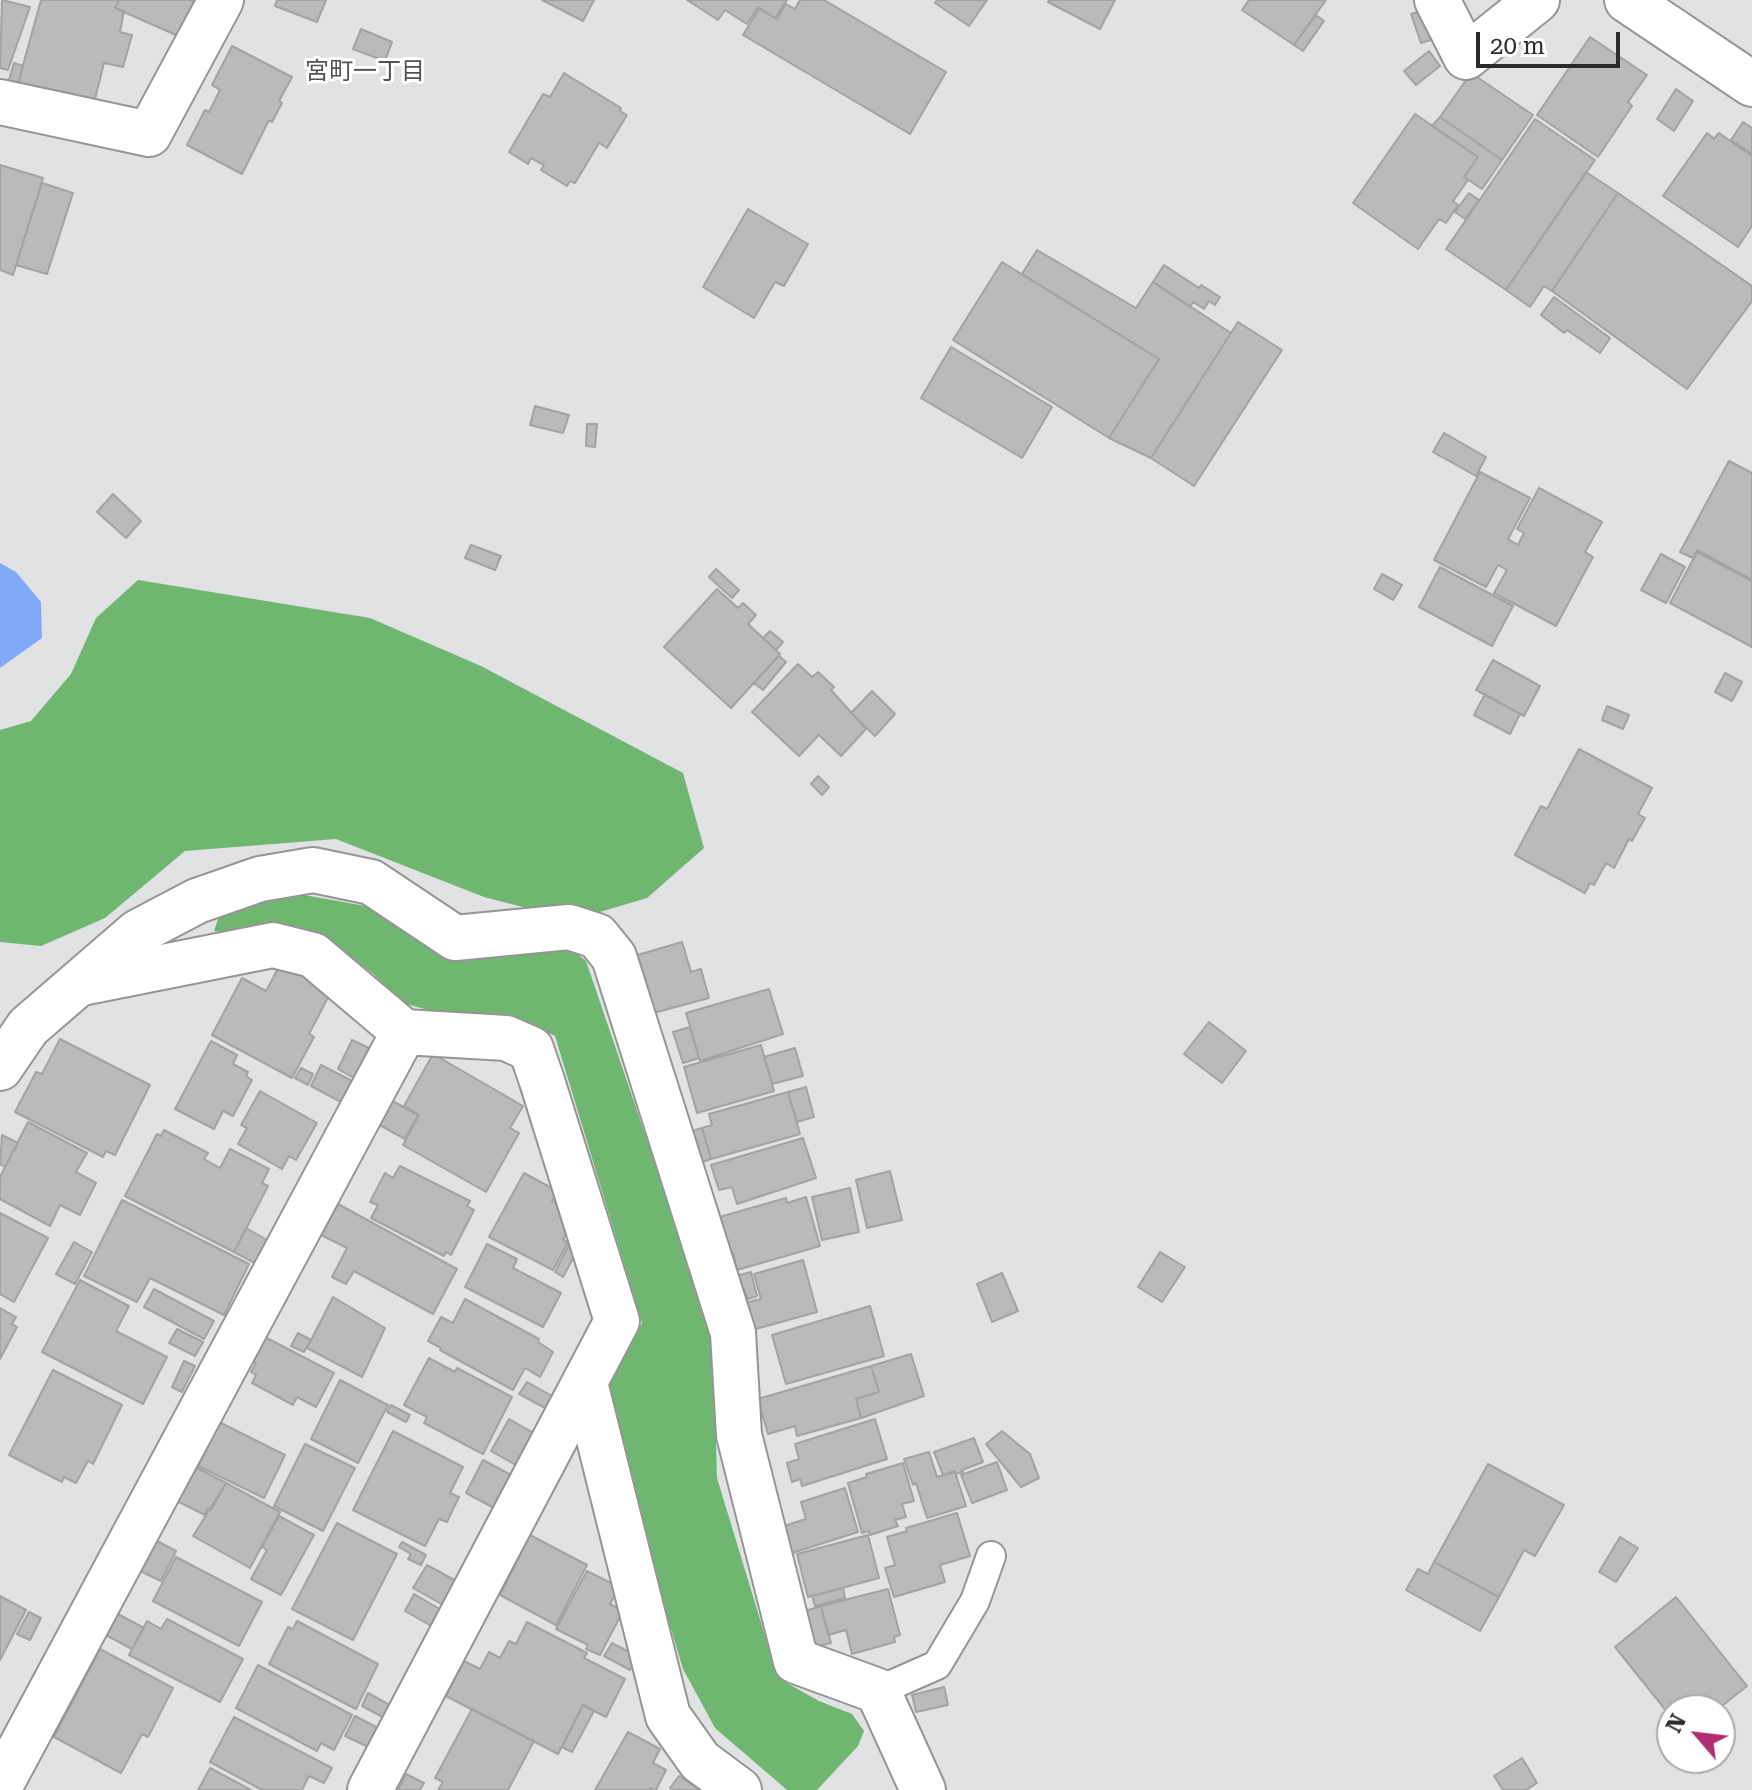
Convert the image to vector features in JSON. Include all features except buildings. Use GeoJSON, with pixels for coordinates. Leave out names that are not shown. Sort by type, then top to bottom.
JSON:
{"type":"FeatureCollection","features":[{"type":"Feature","properties":{"kind":"street"},"geometry":{"type":"LineString","coordinates":[[0,102],[149,134],[221,0]]}},
{"type":"Feature","properties":{"kind":"street"},"geometry":{"type":"LineString","coordinates":[[1437,0],[1466,57],[1537,0]]}},
{"type":"Feature","properties":{"kind":"street"},"geometry":{"type":"LineString","coordinates":[[1627,0],[1752,84]]}},
{"type":"Feature","properties":{"kind":"street"},"geometry":{"type":"LineString","coordinates":[[0,1068],[28,1027],[138,932],[197,901],[260,879],[313,870],[371,882],[455,938],[569,927],[597,936],[614,957],[733,1333],[739,1435],[796,1661],[878,1691],[923,1790]]}},
{"type":"Feature","properties":{"kind":"street"},"geometry":{"type":"LineString","coordinates":[[75,984],[273,945],[313,955],[404,1032],[506,1038],[531,1049],[617,1321],[370,1790]]}},
{"type":"Feature","properties":{"kind":"street"},"geometry":{"type":"LineString","coordinates":[[0,1786],[404,1032]]}},
{"type":"Feature","properties":{"kind":"street"},"geometry":{"type":"LineString","coordinates":[[585,1383],[668,1716],[700,1761],[739,1790]]}},
{"type":"Feature","properties":{"kind":"lane"},"geometry":{"type":"LineString","coordinates":[[878,1691],[937,1665],[975,1601],[991,1556]]}},
{"type":"Feature","properties":{"kind":"green space"},"geometry":{"type":"Polygon","coordinates":[[[138,580],[370,618],[481,666],[683,773],[704,848],[647,898],[573,920],[484,897],[336,839],[185,851],[105,918],[41,946],[0,942],[0,730],[31,721],[71,674],[96,618],[138,580]]]}},
{"type":"Feature","properties":{"kind":"green space"},"geometry":{"type":"Polygon","coordinates":[[[304,895],[562,941],[586,961],[708,1319],[714,1374],[717,1478],[770,1652],[785,1682],[819,1701],[852,1714],[864,1731],[858,1746],[817,1790],[787,1790],[715,1728],[683,1669],[610,1424],[608,1375],[642,1323],[555,1036],[517,1018],[428,1010],[406,1004],[372,973],[323,936],[288,926],[242,934],[214,931],[219,916],[263,897],[304,895]]]}},
{"type":"Feature","properties":{"kind":"water"},"geometry":{"type":"Polygon","coordinates":[[[0,563],[16,572],[41,602],[42,638],[0,668],[0,563]]]}},
{"type":"Feature","properties":{"kind":"district","name":"宮町一丁目"},"geometry":{"type":"Point","coordinates":[365,72]}}]}
